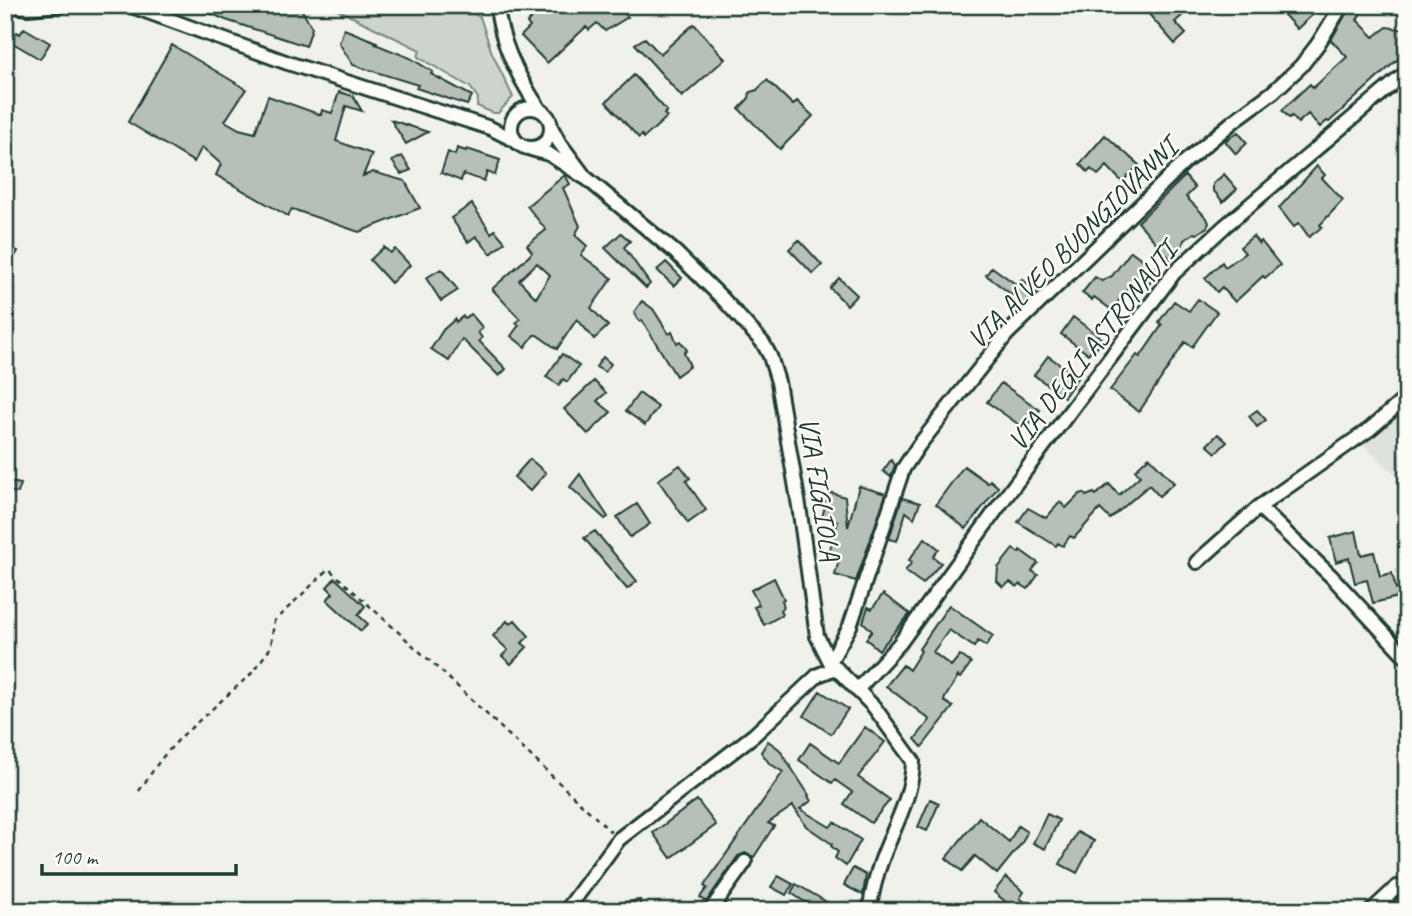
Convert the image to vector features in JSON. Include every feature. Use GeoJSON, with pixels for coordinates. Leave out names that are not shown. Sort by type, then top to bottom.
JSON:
{"type":"FeatureCollection","features":[{"type":"Feature","properties":{"kind":"street"},"geometry":{"type":"LineString","coordinates":[[8,5],[28,8],[60,5]]}},
{"type":"Feature","properties":{"kind":"street"},"geometry":{"type":"LineString","coordinates":[[129,5],[288,63],[490,128],[524,148],[549,154],[584,177]]}},
{"type":"Feature","properties":{"kind":"street"},"geometry":{"type":"LineString","coordinates":[[497,5],[506,47],[524,86],[545,114],[551,127],[547,140],[530,149]]}},
{"type":"Feature","properties":{"kind":"street","name":"VIA ALVEO BUONGIOVANNI"},"geometry":{"type":"LineString","coordinates":[[833,665],[850,626],[903,469],[919,445],[1007,334],[1186,161],[1273,92],[1301,66],[1342,5]]}},
{"type":"Feature","properties":{"kind":"street","name":"VIA DEGLI ASTRONAUTI"},"geometry":{"type":"LineString","coordinates":[[857,690],[900,643],[1004,499],[1174,273],[1225,226],[1407,72]]}},
{"type":"Feature","properties":{"kind":"street"},"geometry":{"type":"LineString","coordinates":[[514,140],[510,128],[524,86]]}},
{"type":"Feature","properties":{"kind":"street"},"geometry":{"type":"LineString","coordinates":[[490,128],[516,116],[526,108],[540,110]]}},
{"type":"Feature","properties":{"kind":"street","name":"VIA FIGLIOLA"},"geometry":{"type":"LineString","coordinates":[[551,127],[584,177],[646,226],[699,274],[755,332],[770,355],[783,410],[817,636],[833,665],[874,707],[913,761],[909,793],[881,861],[869,911]]}},
{"type":"Feature","properties":{"kind":"street"},"geometry":{"type":"LineString","coordinates":[[1197,562],[1259,507],[1370,429],[1407,397]]}},
{"type":"Feature","properties":{"kind":"street"},"geometry":{"type":"LineString","coordinates":[[1259,507],[1332,577],[1407,658]]}},
{"type":"Feature","properties":{"kind":"street"},"geometry":{"type":"LineString","coordinates":[[565,911],[619,839],[754,736],[818,674],[833,665]]}},
{"type":"Feature","properties":{"kind":"street"},"geometry":{"type":"LineString","coordinates":[[710,911],[745,862]]}},
{"type":"Feature","properties":{"kind":"street"},"geometry":{"type":"LineString","coordinates":[[1371,911],[1397,887]]}},
{"type":"Feature","properties":{"kind":"path"},"geometry":{"type":"LineString","coordinates":[[139,791],[161,759],[181,737],[252,673],[271,647],[274,621],[329,569],[619,839]]}},
{"type":"Feature","properties":{"kind":"shaded area"},"geometry":{"type":"Polygon","coordinates":[[[328,5],[456,5],[480,17],[492,53],[513,97],[498,113],[477,106],[478,98],[470,87],[418,57],[420,50],[328,5]]]}},
{"type":"Feature","properties":{"kind":"shaded area"},"geometry":{"type":"Polygon","coordinates":[[[1407,406],[1407,413],[1398,424],[1395,437],[1397,450],[1407,470],[1407,485],[1362,444],[1407,406]]]}},
{"type":"Feature","properties":{"kind":"building"},"geometry":{"type":"Polygon","coordinates":[[[191,5],[299,5],[312,28],[306,46],[226,20],[191,5]]]}},
{"type":"Feature","properties":{"kind":"building"},"geometry":{"type":"Polygon","coordinates":[[[545,5],[615,5],[628,17],[605,31],[597,23],[589,30],[586,27],[547,63],[521,36],[530,27],[527,23],[545,5]]]}},
{"type":"Feature","properties":{"kind":"building"},"geometry":{"type":"Polygon","coordinates":[[[1155,5],[1194,5],[1175,22],[1186,34],[1175,44],[1147,12],[1155,5]]]}},
{"type":"Feature","properties":{"kind":"building"},"geometry":{"type":"Polygon","coordinates":[[[1275,5],[1323,5],[1297,29],[1275,5]]]}},
{"type":"Feature","properties":{"kind":"building"},"geometry":{"type":"Polygon","coordinates":[[[1351,5],[1365,5],[1357,20],[1374,37],[1387,27],[1407,30],[1407,51],[1329,122],[1320,127],[1308,114],[1298,123],[1282,110],[1310,84],[1313,88],[1347,57],[1331,40],[1351,5]]]}},
{"type":"Feature","properties":{"kind":"building"},"geometry":{"type":"Polygon","coordinates":[[[694,24],[725,59],[682,97],[635,44],[645,38],[660,54],[694,24]]]}},
{"type":"Feature","properties":{"kind":"building"},"geometry":{"type":"Polygon","coordinates":[[[24,28],[50,43],[40,59],[11,42],[17,32],[20,34],[24,28]]]}},
{"type":"Feature","properties":{"kind":"building"},"geometry":{"type":"Polygon","coordinates":[[[344,29],[410,58],[433,72],[431,74],[472,96],[467,105],[416,88],[418,85],[353,65],[339,43],[344,29]]]}},
{"type":"Feature","properties":{"kind":"building"},"geometry":{"type":"Polygon","coordinates":[[[172,45],[246,89],[225,121],[239,129],[255,133],[268,96],[321,115],[322,110],[332,113],[339,92],[353,96],[362,111],[346,106],[336,141],[372,154],[363,176],[373,172],[405,181],[420,208],[359,232],[292,209],[288,216],[216,175],[221,164],[202,147],[194,162],[128,122],[172,45]]]}},
{"type":"Feature","properties":{"kind":"building"},"geometry":{"type":"Polygon","coordinates":[[[634,75],[667,111],[664,114],[667,117],[644,138],[642,135],[639,138],[606,102],[634,75]]]}},
{"type":"Feature","properties":{"kind":"building"},"geometry":{"type":"Polygon","coordinates":[[[767,80],[793,105],[797,101],[813,116],[780,149],[739,109],[749,98],[750,92],[757,90],[767,80]]]}},
{"type":"Feature","properties":{"kind":"building"},"geometry":{"type":"Polygon","coordinates":[[[391,120],[428,132],[406,144],[391,120]]]}},
{"type":"Feature","properties":{"kind":"building"},"geometry":{"type":"Polygon","coordinates":[[[1238,132],[1247,143],[1236,154],[1225,141],[1238,132]]]}},
{"type":"Feature","properties":{"kind":"building"},"geometry":{"type":"Polygon","coordinates":[[[1105,135],[1139,165],[1122,182],[1107,166],[1098,175],[1091,169],[1088,172],[1080,164],[1105,135]]]}},
{"type":"Feature","properties":{"kind":"building"},"geometry":{"type":"Polygon","coordinates":[[[457,148],[500,160],[495,175],[487,172],[484,181],[463,174],[461,181],[441,173],[448,152],[455,155],[457,148]]]}},
{"type":"Feature","properties":{"kind":"building"},"geometry":{"type":"Polygon","coordinates":[[[402,156],[411,170],[401,174],[392,161],[402,156]]]}},
{"type":"Feature","properties":{"kind":"building"},"geometry":{"type":"Polygon","coordinates":[[[1317,166],[1325,175],[1322,178],[1343,200],[1320,225],[1322,227],[1309,237],[1299,223],[1294,227],[1279,208],[1317,166]]]}},
{"type":"Feature","properties":{"kind":"building"},"geometry":{"type":"Polygon","coordinates":[[[1224,174],[1237,189],[1223,202],[1213,190],[1213,184],[1224,174]]]}},
{"type":"Feature","properties":{"kind":"building"},"geometry":{"type":"Polygon","coordinates":[[[565,175],[570,184],[563,188],[580,226],[575,235],[587,246],[581,255],[612,278],[591,308],[608,326],[594,339],[577,319],[557,349],[537,335],[534,335],[525,347],[511,336],[520,319],[492,289],[529,256],[532,252],[527,245],[546,230],[527,206],[565,175]],[[537,263],[519,280],[536,298],[550,275],[537,263]]]}},
{"type":"Feature","properties":{"kind":"building"},"geometry":{"type":"Polygon","coordinates":[[[1185,176],[1195,188],[1186,197],[1209,223],[1197,234],[1194,233],[1184,240],[1182,247],[1170,259],[1138,222],[1185,176]]]}},
{"type":"Feature","properties":{"kind":"building"},"geometry":{"type":"Polygon","coordinates":[[[472,204],[491,233],[495,230],[505,242],[491,254],[476,236],[468,242],[451,218],[472,204]]]}},
{"type":"Feature","properties":{"kind":"building"},"geometry":{"type":"Polygon","coordinates":[[[621,233],[630,241],[624,247],[650,284],[646,288],[605,248],[621,233]]]}},
{"type":"Feature","properties":{"kind":"building"},"geometry":{"type":"Polygon","coordinates":[[[1253,236],[1259,244],[1261,241],[1280,265],[1265,278],[1263,276],[1235,302],[1222,287],[1217,292],[1205,278],[1222,262],[1225,267],[1245,253],[1240,247],[1253,236]]]}},
{"type":"Feature","properties":{"kind":"building"},"geometry":{"type":"Polygon","coordinates":[[[799,240],[822,265],[813,274],[789,249],[799,240]]]}},
{"type":"Feature","properties":{"kind":"building"},"geometry":{"type":"Polygon","coordinates":[[[5,246],[18,251],[13,260],[5,257],[5,246]]]}},
{"type":"Feature","properties":{"kind":"building"},"geometry":{"type":"Polygon","coordinates":[[[384,247],[390,253],[395,249],[410,265],[391,283],[370,260],[384,247]]]}},
{"type":"Feature","properties":{"kind":"building"},"geometry":{"type":"Polygon","coordinates":[[[1131,251],[1158,271],[1145,290],[1133,281],[1112,310],[1094,297],[1092,300],[1082,293],[1095,277],[1102,281],[1112,276],[1131,251]]]}},
{"type":"Feature","properties":{"kind":"building"},"geometry":{"type":"Polygon","coordinates":[[[666,262],[682,278],[674,286],[657,270],[666,262]]]}},
{"type":"Feature","properties":{"kind":"building"},"geometry":{"type":"Polygon","coordinates":[[[992,267],[1017,285],[1022,279],[1038,292],[1025,305],[986,275],[992,267]]]}},
{"type":"Feature","properties":{"kind":"building"},"geometry":{"type":"Polygon","coordinates":[[[441,269],[458,290],[441,301],[426,278],[441,269]]]}},
{"type":"Feature","properties":{"kind":"building"},"geometry":{"type":"Polygon","coordinates":[[[839,278],[857,295],[847,305],[830,288],[839,278]]]}},
{"type":"Feature","properties":{"kind":"building"},"geometry":{"type":"Polygon","coordinates":[[[1198,299],[1217,312],[1192,347],[1185,342],[1139,412],[1110,390],[1137,355],[1140,357],[1162,325],[1159,322],[1174,301],[1189,311],[1198,299]]]}},
{"type":"Feature","properties":{"kind":"building"},"geometry":{"type":"Polygon","coordinates":[[[642,301],[653,309],[669,334],[672,332],[677,343],[680,341],[687,350],[684,353],[690,366],[676,376],[642,320],[640,322],[634,312],[642,301]]]}},
{"type":"Feature","properties":{"kind":"building"},"geometry":{"type":"Polygon","coordinates":[[[471,314],[483,328],[478,332],[482,338],[479,341],[506,369],[499,376],[462,339],[449,361],[431,349],[443,330],[455,319],[456,322],[471,314]]]}},
{"type":"Feature","properties":{"kind":"building"},"geometry":{"type":"Polygon","coordinates":[[[1073,317],[1103,339],[1096,349],[1094,347],[1088,354],[1061,334],[1073,317]]]}},
{"type":"Feature","properties":{"kind":"building"},"geometry":{"type":"Polygon","coordinates":[[[562,354],[579,366],[567,382],[563,379],[559,385],[546,377],[562,354]]]}},
{"type":"Feature","properties":{"kind":"building"},"geometry":{"type":"Polygon","coordinates":[[[1048,356],[1078,377],[1064,397],[1034,375],[1048,356]]]}},
{"type":"Feature","properties":{"kind":"building"},"geometry":{"type":"Polygon","coordinates":[[[603,357],[611,364],[605,372],[596,367],[603,357]]]}},
{"type":"Feature","properties":{"kind":"building"},"geometry":{"type":"Polygon","coordinates":[[[594,381],[606,393],[597,401],[611,412],[588,434],[564,409],[594,381]]]}},
{"type":"Feature","properties":{"kind":"building"},"geometry":{"type":"Polygon","coordinates":[[[1001,383],[1040,410],[1025,429],[987,402],[1001,383]]]}},
{"type":"Feature","properties":{"kind":"building"},"geometry":{"type":"Polygon","coordinates":[[[639,393],[658,407],[645,425],[626,411],[639,393]]]}},
{"type":"Feature","properties":{"kind":"building"},"geometry":{"type":"Polygon","coordinates":[[[1257,410],[1266,420],[1257,427],[1249,416],[1257,410]]]}},
{"type":"Feature","properties":{"kind":"building"},"geometry":{"type":"Polygon","coordinates":[[[1218,434],[1227,442],[1216,453],[1207,445],[1218,434]]]}},
{"type":"Feature","properties":{"kind":"building"},"geometry":{"type":"Polygon","coordinates":[[[1149,457],[1174,483],[1159,496],[1149,485],[1110,519],[1100,509],[1074,538],[1070,536],[1063,546],[1058,543],[1056,546],[1018,522],[1028,508],[1046,518],[1060,502],[1066,508],[1080,494],[1096,495],[1109,484],[1119,495],[1140,476],[1135,470],[1149,457]]]}},
{"type":"Feature","properties":{"kind":"building"},"geometry":{"type":"Polygon","coordinates":[[[530,459],[546,473],[530,491],[514,477],[530,459]]]}},
{"type":"Feature","properties":{"kind":"building"},"geometry":{"type":"Polygon","coordinates":[[[891,460],[895,465],[891,477],[883,471],[891,460]]]}},
{"type":"Feature","properties":{"kind":"building"},"geometry":{"type":"Polygon","coordinates":[[[680,465],[690,478],[686,481],[706,510],[688,523],[658,480],[680,465]]]}},
{"type":"Feature","properties":{"kind":"building"},"geometry":{"type":"Polygon","coordinates":[[[964,466],[998,487],[966,529],[936,504],[964,466]]]}},
{"type":"Feature","properties":{"kind":"building"},"geometry":{"type":"Polygon","coordinates":[[[580,474],[608,517],[605,519],[570,487],[580,474]]]}},
{"type":"Feature","properties":{"kind":"building"},"geometry":{"type":"Polygon","coordinates":[[[5,481],[21,484],[18,493],[5,491],[5,481]]]}},
{"type":"Feature","properties":{"kind":"building"},"geometry":{"type":"Polygon","coordinates":[[[859,486],[886,494],[856,581],[835,575],[840,556],[829,553],[838,521],[822,517],[829,492],[845,497],[848,527],[859,486]]]}},
{"type":"Feature","properties":{"kind":"building"},"geometry":{"type":"Polygon","coordinates":[[[902,498],[920,503],[914,518],[906,512],[897,541],[889,539],[902,498]]]}},
{"type":"Feature","properties":{"kind":"building"},"geometry":{"type":"Polygon","coordinates":[[[637,504],[650,524],[630,537],[617,517],[637,504]]]}},
{"type":"Feature","properties":{"kind":"building"},"geometry":{"type":"Polygon","coordinates":[[[595,531],[637,581],[627,589],[584,538],[595,531]]]}},
{"type":"Feature","properties":{"kind":"building"},"geometry":{"type":"Polygon","coordinates":[[[1356,531],[1361,555],[1374,552],[1380,576],[1392,573],[1396,589],[1407,581],[1407,614],[1398,597],[1373,603],[1367,580],[1355,583],[1349,558],[1336,562],[1330,538],[1356,531]]]}},
{"type":"Feature","properties":{"kind":"building"},"geometry":{"type":"Polygon","coordinates":[[[925,538],[939,549],[933,557],[941,563],[923,584],[905,571],[912,562],[909,560],[925,538]]]}},
{"type":"Feature","properties":{"kind":"building"},"geometry":{"type":"Polygon","coordinates":[[[1013,549],[1019,553],[1020,550],[1038,563],[1032,571],[1038,575],[1028,589],[1020,584],[1017,587],[1010,582],[1003,587],[997,581],[998,568],[1013,549]]]}},
{"type":"Feature","properties":{"kind":"building"},"geometry":{"type":"Polygon","coordinates":[[[335,578],[365,606],[358,615],[368,624],[361,631],[327,600],[333,593],[327,587],[335,578]]]}},
{"type":"Feature","properties":{"kind":"building"},"geometry":{"type":"Polygon","coordinates":[[[774,578],[784,599],[784,607],[780,610],[782,615],[764,625],[754,607],[759,605],[751,590],[774,578]]]}},
{"type":"Feature","properties":{"kind":"building"},"geometry":{"type":"Polygon","coordinates":[[[883,594],[910,614],[879,650],[866,639],[872,631],[863,622],[868,607],[872,609],[883,594]]]}},
{"type":"Feature","properties":{"kind":"building"},"geometry":{"type":"Polygon","coordinates":[[[949,605],[993,636],[986,646],[978,641],[974,647],[949,630],[933,652],[951,666],[960,655],[971,663],[960,678],[958,676],[945,698],[944,701],[953,707],[922,747],[915,739],[930,720],[886,686],[903,665],[909,670],[921,651],[919,649],[949,605]]]}},
{"type":"Feature","properties":{"kind":"building"},"geometry":{"type":"Polygon","coordinates":[[[515,620],[529,636],[522,643],[527,647],[511,664],[502,656],[508,650],[493,636],[507,621],[510,624],[515,620]]]}},
{"type":"Feature","properties":{"kind":"building"},"geometry":{"type":"Polygon","coordinates":[[[820,691],[848,709],[831,734],[804,716],[820,691]]]}},
{"type":"Feature","properties":{"kind":"building"},"geometry":{"type":"Polygon","coordinates":[[[865,727],[885,742],[858,777],[890,800],[871,823],[844,804],[852,792],[835,780],[832,783],[799,760],[810,743],[839,763],[865,727]]]}},
{"type":"Feature","properties":{"kind":"building"},"geometry":{"type":"Polygon","coordinates":[[[768,741],[779,749],[809,795],[811,801],[800,809],[830,827],[834,822],[861,840],[846,866],[835,858],[838,852],[832,844],[806,826],[793,806],[768,823],[774,826],[754,857],[745,853],[738,856],[706,902],[700,897],[707,888],[704,886],[783,772],[769,763],[761,752],[768,741]]]}},
{"type":"Feature","properties":{"kind":"building"},"geometry":{"type":"Polygon","coordinates":[[[930,799],[939,803],[927,831],[918,827],[930,799]]]}},
{"type":"Feature","properties":{"kind":"building"},"geometry":{"type":"Polygon","coordinates":[[[697,800],[716,825],[671,858],[653,833],[697,800]]]}},
{"type":"Feature","properties":{"kind":"building"},"geometry":{"type":"Polygon","coordinates":[[[1047,814],[1059,820],[1045,849],[1033,843],[1047,814]]]}},
{"type":"Feature","properties":{"kind":"building"},"geometry":{"type":"Polygon","coordinates":[[[979,817],[1009,842],[1018,826],[1027,832],[1022,843],[997,874],[975,856],[962,871],[946,858],[979,817]]]}},
{"type":"Feature","properties":{"kind":"building"},"geometry":{"type":"Polygon","coordinates":[[[1077,832],[1094,841],[1077,873],[1060,864],[1077,832]]]}},
{"type":"Feature","properties":{"kind":"building"},"geometry":{"type":"Polygon","coordinates":[[[853,868],[866,875],[863,895],[844,885],[853,868]]]}},
{"type":"Feature","properties":{"kind":"building"},"geometry":{"type":"Polygon","coordinates":[[[778,876],[793,884],[786,895],[771,887],[778,876]]]}},
{"type":"Feature","properties":{"kind":"building"},"geometry":{"type":"Polygon","coordinates":[[[1006,877],[1024,892],[1020,898],[1035,911],[1000,911],[1007,903],[994,892],[1006,877]]]}},
{"type":"Feature","properties":{"kind":"building"},"geometry":{"type":"Polygon","coordinates":[[[796,884],[830,904],[827,911],[809,911],[811,906],[791,893],[796,884]]]}},
{"type":"Feature","properties":{"kind":"building"},"geometry":{"type":"Polygon","coordinates":[[[1398,898],[1405,911],[1384,911],[1398,898]]]}},
{"type":"Feature","properties":{"kind":"building"},"geometry":{"type":"Polygon","coordinates":[[[640,900],[641,911],[611,911],[610,904],[640,900]]]}}]}
